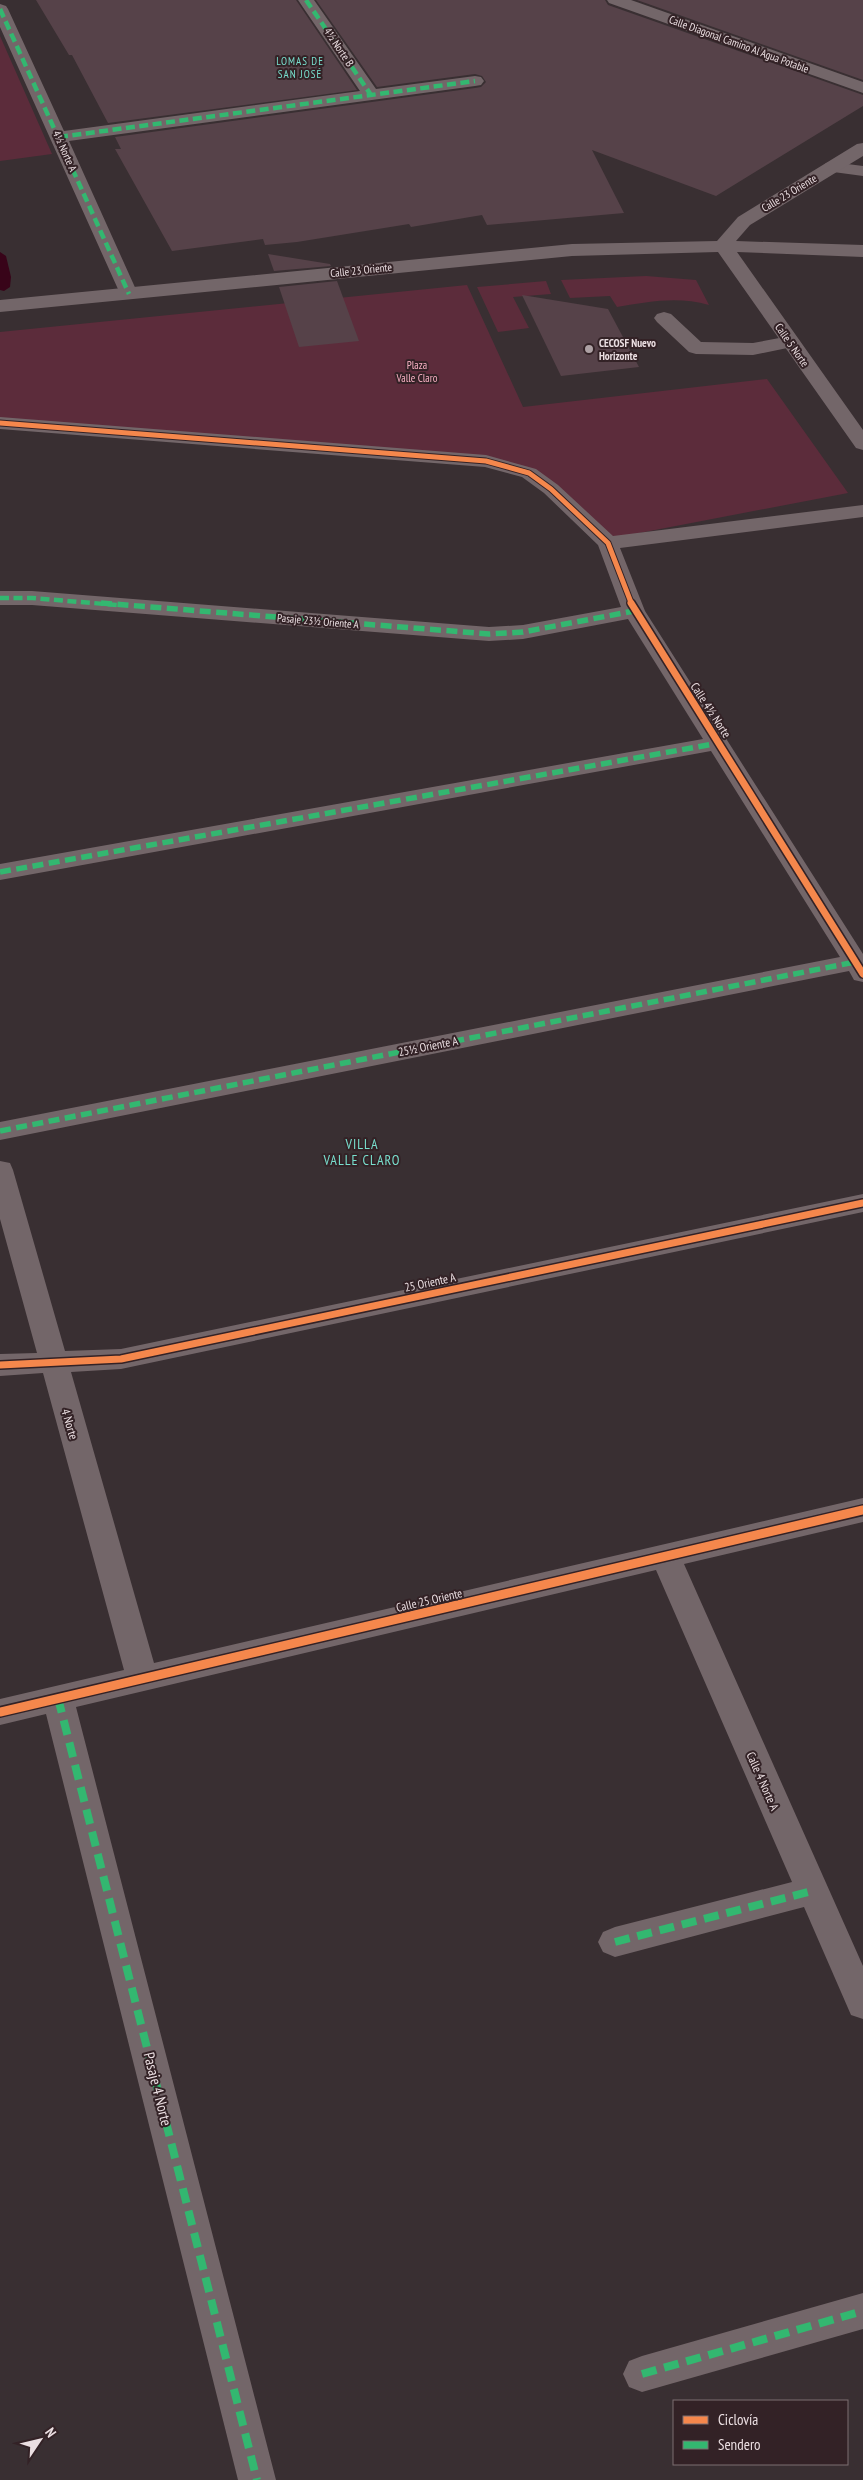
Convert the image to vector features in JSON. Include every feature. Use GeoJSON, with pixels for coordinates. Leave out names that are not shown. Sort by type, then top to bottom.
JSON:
{"type":"FeatureCollection","features":[{"type":"Feature","properties":{"kind":"street","name":"4½ Norte B"},"geometry":{"type":"LineString","coordinates":[[306,0],[371,94]]}},
{"type":"Feature","properties":{"kind":"street","name":"Calle Diagonal Camino Al Agua Potable"},"geometry":{"type":"LineString","coordinates":[[615,0],[863,88]]}},
{"type":"Feature","properties":{"kind":"street","name":"4½ Norte A"},"geometry":{"type":"LineString","coordinates":[[0,9],[130,294]]}},
{"type":"Feature","properties":{"kind":"street"},"geometry":{"type":"LineString","coordinates":[[58,137],[475,81]]}},
{"type":"Feature","properties":{"kind":"street","name":"Calle 23 Oriente"},"geometry":{"type":"LineString","coordinates":[[723,246],[735,229],[744,221],[863,148]]}},
{"type":"Feature","properties":{"kind":"street"},"geometry":{"type":"LineString","coordinates":[[832,167],[863,171]]}},
{"type":"Feature","properties":{"kind":"street","name":"Calle 23 Oriente"},"geometry":{"type":"LineString","coordinates":[[0,306],[572,250],[723,246],[863,251]]}},
{"type":"Feature","properties":{"kind":"street","name":"Calle 5 Norte"},"geometry":{"type":"LineString","coordinates":[[723,246],[863,444]]}},
{"type":"Feature","properties":{"kind":"street"},"geometry":{"type":"LineString","coordinates":[[664,318],[696,348],[752,349],[790,342]]}},
{"type":"Feature","properties":{"kind":"street","name":"Calle 4½ Norte"},"geometry":{"type":"LineString","coordinates":[[0,423],[486,461],[529,473],[551,489],[608,543],[634,611],[719,743],[859,968]]}},
{"type":"Feature","properties":{"kind":"street"},"geometry":{"type":"LineString","coordinates":[[608,543],[863,511]]}},
{"type":"Feature","properties":{"kind":"street","name":"Pasaje 23½ Oriente A"},"geometry":{"type":"LineString","coordinates":[[0,598],[32,598],[488,634],[523,632],[634,611]]}},
{"type":"Feature","properties":{"kind":"street"},"geometry":{"type":"LineString","coordinates":[[0,872],[719,743]]}},
{"type":"Feature","properties":{"kind":"street","name":"25½ Oriente A"},"geometry":{"type":"LineString","coordinates":[[0,1130],[859,968]]}},
{"type":"Feature","properties":{"kind":"street","name":"4 Norte"},"geometry":{"type":"LineString","coordinates":[[0,1170],[142,1678]]}},
{"type":"Feature","properties":{"kind":"street","name":"25 Oriente A"},"geometry":{"type":"LineString","coordinates":[[0,1365],[121,1359],[863,1203]]}},
{"type":"Feature","properties":{"kind":"street","name":"Calle 25 Oriente"},"geometry":{"type":"LineString","coordinates":[[0,1712],[863,1510]]}},
{"type":"Feature","properties":{"kind":"street","name":"Calle 4 Norte A"},"geometry":{"type":"LineString","coordinates":[[664,1556],[863,2004]]}},
{"type":"Feature","properties":{"kind":"street","name":"Pasaje 4 Norte"},"geometry":{"type":"LineString","coordinates":[[58,1698],[257,2480]]}},
{"type":"Feature","properties":{"kind":"street"},"geometry":{"type":"LineString","coordinates":[[615,1942],[812,1891]]}},
{"type":"Feature","properties":{"kind":"street"},"geometry":{"type":"LineString","coordinates":[[642,2374],[863,2310]]}},
{"type":"Feature","properties":{"kind":"green space"},"geometry":{"type":"Polygon","coordinates":[[[0,36],[52,154],[0,161],[0,36]]]}},
{"type":"Feature","properties":{"kind":"green space"},"geometry":{"type":"Polygon","coordinates":[[[646,276],[696,280],[709,305],[674,300],[617,307],[610,296],[570,298],[561,280],[646,276]]]}},
{"type":"Feature","properties":{"kind":"green space"},"geometry":{"type":"Polygon","coordinates":[[[546,281],[551,294],[513,297],[529,328],[498,332],[477,287],[546,281]]]}},
{"type":"Feature","properties":{"kind":"green space","name":"Plaza Valle Claro"},"geometry":{"type":"Polygon","coordinates":[[[467,285],[523,407],[767,379],[848,493],[603,540],[530,470],[0,420],[0,332],[467,285]]]}},
{"type":"Feature","properties":{"kind":"building"},"geometry":{"type":"Polygon","coordinates":[[[36,0],[296,0],[357,90],[108,123],[72,55],[69,55],[36,0]]]}},
{"type":"Feature","properties":{"kind":"building"},"geometry":{"type":"Polygon","coordinates":[[[316,0],[605,0],[608,5],[863,95],[863,106],[716,196],[592,150],[624,213],[487,225],[482,215],[411,227],[409,224],[297,242],[265,245],[263,239],[172,251],[115,149],[121,149],[115,137],[475,88],[481,87],[486,82],[482,76],[475,74],[377,87],[316,0]]]}},
{"type":"Feature","properties":{"kind":"building"},"geometry":{"type":"Polygon","coordinates":[[[637,0],[863,0],[863,80],[637,0]]]}},
{"type":"Feature","properties":{"kind":"building"},"geometry":{"type":"Polygon","coordinates":[[[268,254],[330,264],[331,266],[274,271],[268,254]]]}},
{"type":"Feature","properties":{"kind":"building"},"geometry":{"type":"Polygon","coordinates":[[[337,281],[359,341],[299,347],[279,287],[337,281]]]}},
{"type":"Feature","properties":{"kind":"building","name":"CECOSF Nuevo Horizonte"},"geometry":{"type":"Polygon","coordinates":[[[522,295],[608,309],[639,367],[561,376],[522,295]]]}},
{"type":"Feature","properties":{"kind":"waterway"},"geometry":{"type":"LineString","coordinates":[[0,256],[5,277],[4,287]]}},
{"type":"Feature","properties":{"kind":"marked path"},"geometry":{"type":"LineString","coordinates":[[306,0],[371,95]]}},
{"type":"Feature","properties":{"kind":"marked path"},"geometry":{"type":"LineString","coordinates":[[0,9],[129,294]]}},
{"type":"Feature","properties":{"kind":"marked path"},"geometry":{"type":"LineString","coordinates":[[59,137],[475,81]]}},
{"type":"Feature","properties":{"kind":"marked path"},"geometry":{"type":"LineString","coordinates":[[0,598],[32,598],[489,634],[523,632],[634,611]]}},
{"type":"Feature","properties":{"kind":"marked path"},"geometry":{"type":"LineString","coordinates":[[0,872],[719,743]]}},
{"type":"Feature","properties":{"kind":"marked path"},"geometry":{"type":"LineString","coordinates":[[0,1131],[855,962]]}},
{"type":"Feature","properties":{"kind":"marked path"},"geometry":{"type":"LineString","coordinates":[[58,1698],[257,2480]]}},
{"type":"Feature","properties":{"kind":"marked path"},"geometry":{"type":"LineString","coordinates":[[615,1942],[812,1891]]}},
{"type":"Feature","properties":{"kind":"marked path"},"geometry":{"type":"LineString","coordinates":[[642,2374],[863,2311]]}},
{"type":"Feature","properties":{"kind":"cycle path"},"geometry":{"type":"LineString","coordinates":[[0,423],[486,461],[529,473],[551,489],[608,543],[634,611],[863,974]]}},
{"type":"Feature","properties":{"kind":"cycle path"},"geometry":{"type":"LineString","coordinates":[[0,1365],[121,1359],[863,1203]]}},
{"type":"Feature","properties":{"kind":"cycle path"},"geometry":{"type":"LineString","coordinates":[[0,1712],[863,1510]]}},
{"type":"Feature","properties":{"kind":"place","name":"CECOSF Nuevo Horizonte"},"geometry":{"type":"Point","coordinates":[589,349]}},
{"type":"Feature","properties":{"kind":"district","name":"LOMAS DE SAN JOSÉ"},"geometry":{"type":"Point","coordinates":[300,67]}},
{"type":"Feature","properties":{"kind":"district","name":"VILLA VALLE CLARO"},"geometry":{"type":"Point","coordinates":[362,1152]}}]}
